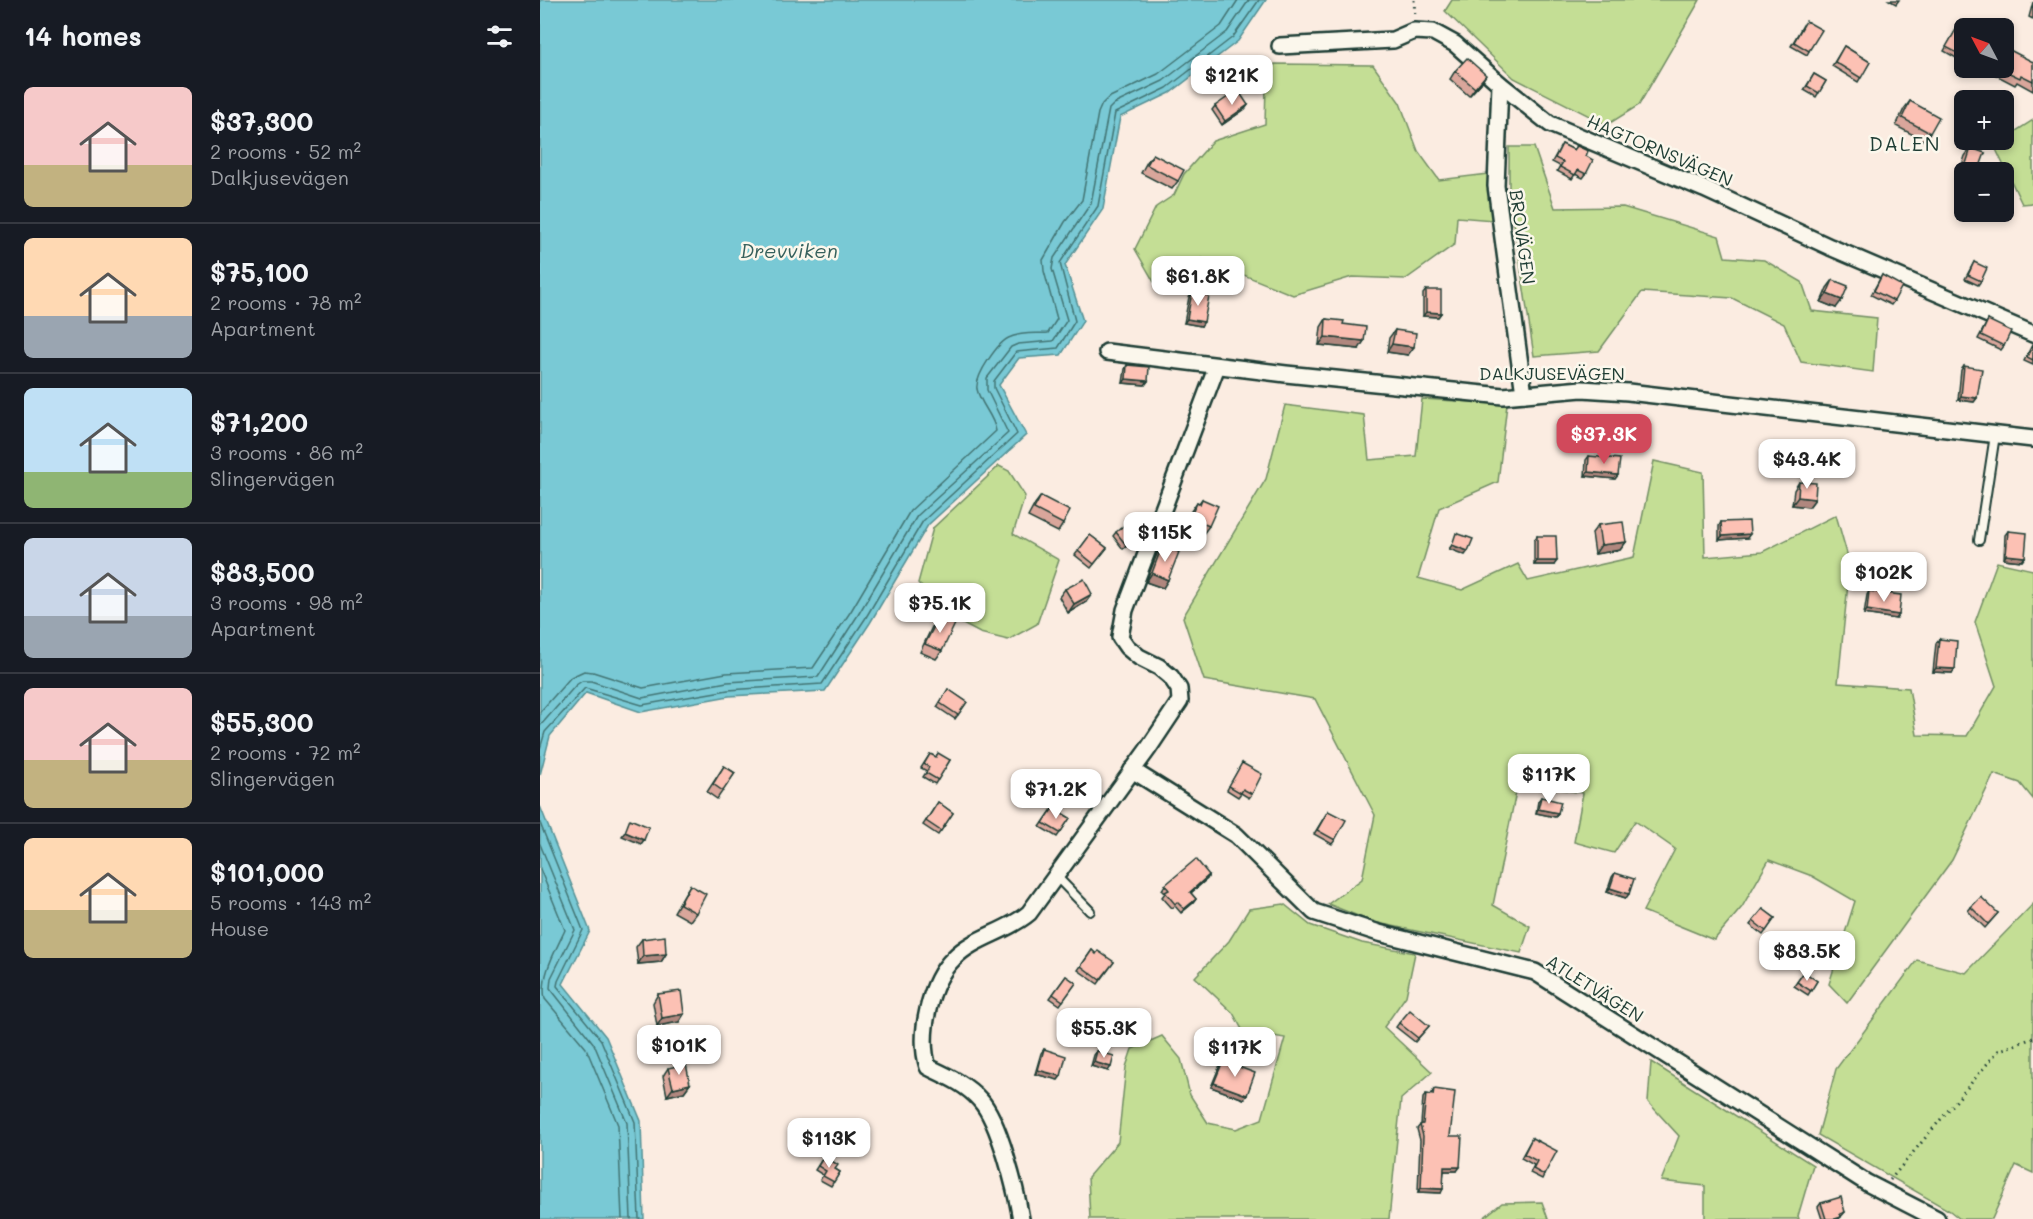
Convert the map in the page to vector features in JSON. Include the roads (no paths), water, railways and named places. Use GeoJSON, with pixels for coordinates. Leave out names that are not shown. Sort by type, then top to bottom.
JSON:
{"type":"FeatureCollection","features":[{"type":"Feature","properties":{"kind":"street","name":"HAGTORNSVÄGEN"},"geometry":{"type":"LineString","coordinates":[[1280,46],[1393,40],[1414,31],[1433,32],[1455,44],[1550,124],[2033,334]]}},
{"type":"Feature","properties":{"kind":"street","name":"BROVÄGEN"},"geometry":{"type":"LineString","coordinates":[[1500,84],[1496,186],[1524,394]]}},
{"type":"Feature","properties":{"kind":"street","name":"DALKJUSEVÄGEN"},"geometry":{"type":"LineString","coordinates":[[1107,352],[1216,366],[1503,396],[1582,389],[1628,392],[2033,439]]}},
{"type":"Feature","properties":{"kind":"street"},"geometry":{"type":"LineString","coordinates":[[1021,1219],[1015,1188],[998,1135],[986,1109],[981,1100],[961,1083],[928,1067],[923,1039],[934,993],[941,975],[954,958],[972,945],[1017,924],[1029,913],[1180,701],[1179,689],[1171,677],[1159,667],[1139,657],[1120,637],[1125,610],[1216,366]]}},
{"type":"Feature","properties":{"kind":"street","name":"ATLETVÄGEN"},"geometry":{"type":"LineString","coordinates":[[1132,770],[1236,835],[1314,912],[1379,933],[1534,972],[1867,1183],[1937,1219]]}},
{"type":"Feature","properties":{"kind":"lane"},"geometry":{"type":"LineString","coordinates":[[1979,540],[1995,435]]}},
{"type":"Feature","properties":{"kind":"lane"},"geometry":{"type":"LineString","coordinates":[[1056,876],[1090,911]]}},
{"type":"Feature","properties":{"kind":"water","name":"Drevviken"},"geometry":{"type":"Polygon","coordinates":[[[540,0],[1266,0],[1238,41],[1170,93],[1120,117],[1103,209],[1065,265],[1083,321],[1061,355],[1019,358],[999,385],[1026,435],[928,525],[870,623],[825,691],[729,696],[641,712],[586,693],[550,736],[540,775],[540,0]]]}},
{"type":"Feature","properties":{"kind":"water"},"geometry":{"type":"Polygon","coordinates":[[[540,806],[590,931],[563,984],[606,1037],[641,1121],[644,1219],[540,1219],[540,806]]]}},
{"type":"Feature","properties":{"kind":"district","name":"DALEN"},"geometry":{"type":"Point","coordinates":[1905,143]}}]}
